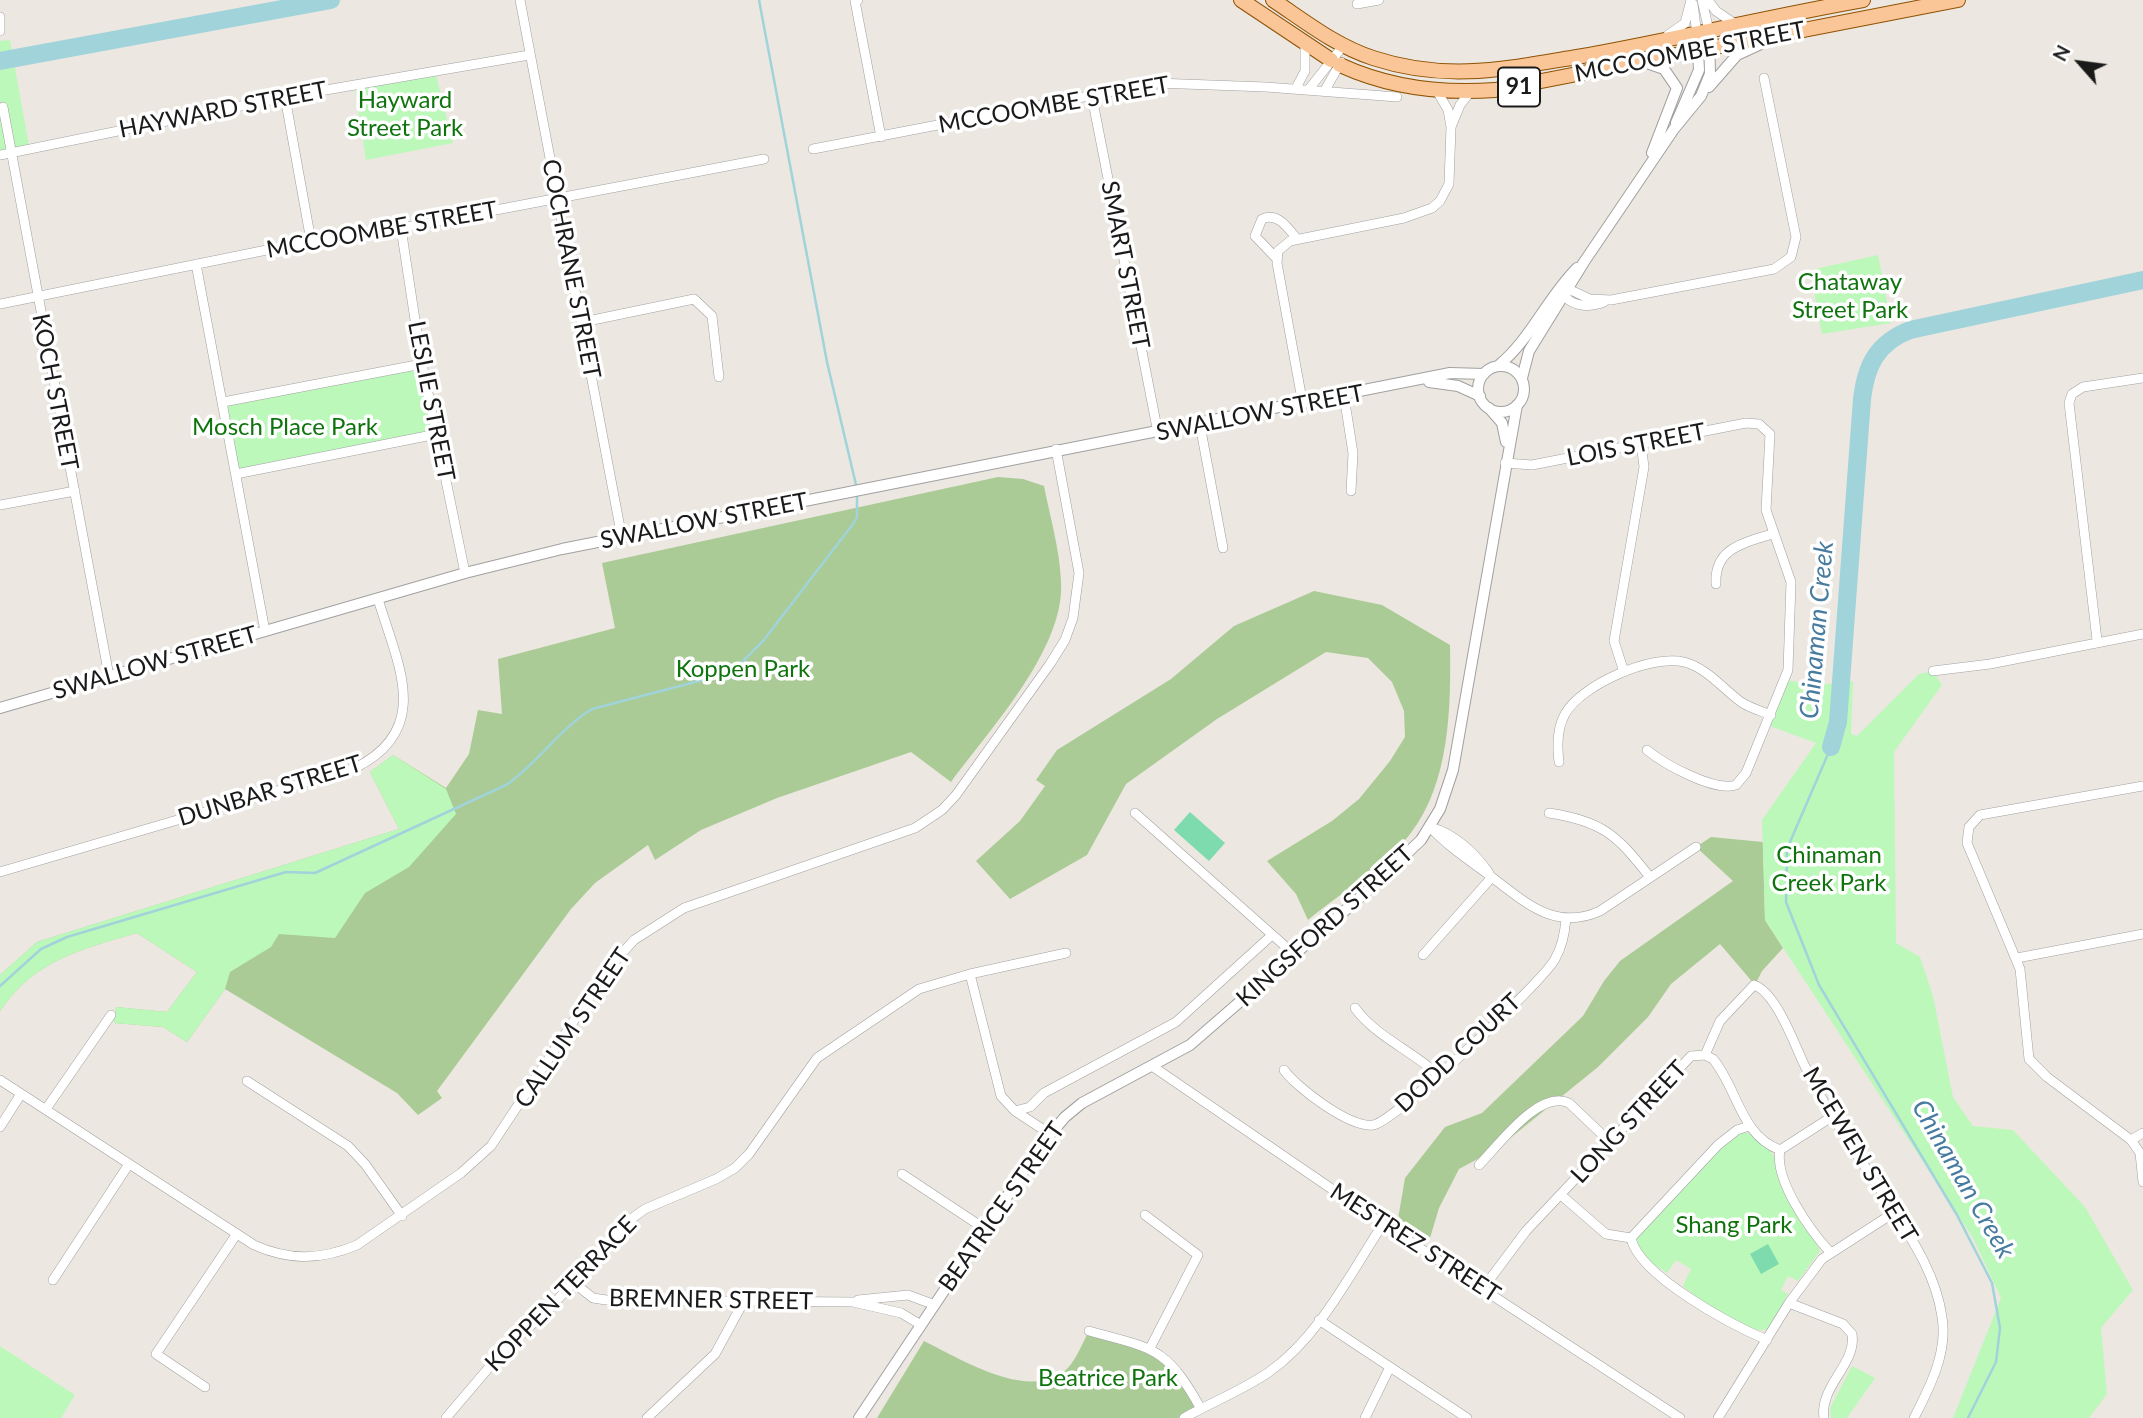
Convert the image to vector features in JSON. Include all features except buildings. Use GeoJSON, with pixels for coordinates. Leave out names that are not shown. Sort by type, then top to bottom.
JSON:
{"type":"FeatureCollection","features":[{"type":"Feature","properties":{"kind":"main road","name":"91"},"geometry":{"type":"LineString","coordinates":[[1241,0],[1335,63]]}},
{"type":"Feature","properties":{"kind":"main road","name":"91"},"geometry":{"type":"LineString","coordinates":[[1273,0],[1343,46]]}},
{"type":"Feature","properties":{"kind":"main road","name":"MCCOOMBE STREET"},"geometry":{"type":"LineString","coordinates":[[1343,46],[1398,65],[1477,73],[1644,46],[1863,0]]}},
{"type":"Feature","properties":{"kind":"main road","name":"MCCOOMBE STREET"},"geometry":{"type":"LineString","coordinates":[[1335,63],[1378,80],[1437,91],[1471,92],[1530,85],[1705,48],[1958,0]]}},
{"type":"Feature","properties":{"kind":"street","name":"COCHRANE STREET"},"geometry":{"type":"LineString","coordinates":[[520,0],[622,538]]}},
{"type":"Feature","properties":{"kind":"street"},"geometry":{"type":"LineString","coordinates":[[858,0],[855,1],[881,137]]}},
{"type":"Feature","properties":{"kind":"street"},"geometry":{"type":"LineString","coordinates":[[1357,4],[1380,0]]}},
{"type":"Feature","properties":{"kind":"street"},"geometry":{"type":"LineString","coordinates":[[1691,0],[1703,33]]}},
{"type":"Feature","properties":{"kind":"street"},"geometry":{"type":"LineString","coordinates":[[1644,46],[1682,27],[1691,0]]}},
{"type":"Feature","properties":{"kind":"street"},"geometry":{"type":"LineString","coordinates":[[1701,96],[1710,74],[1703,33],[1702,0]]}},
{"type":"Feature","properties":{"kind":"street"},"geometry":{"type":"LineString","coordinates":[[1708,0],[1716,11],[1738,26]]}},
{"type":"Feature","properties":{"kind":"street"},"geometry":{"type":"LineString","coordinates":[[0,17],[0,31]]}},
{"type":"Feature","properties":{"kind":"street"},"geometry":{"type":"LineString","coordinates":[[1565,290],[1521,343],[1498,366],[1484,373],[1479,388],[1480,396],[1489,408],[1504,411],[1517,405],[1524,392],[1522,378],[1529,351],[1565,290],[1674,129],[1701,96],[1742,51],[1819,26]]}},
{"type":"Feature","properties":{"kind":"street"},"geometry":{"type":"LineString","coordinates":[[1296,88],[1305,72],[1305,44]]}},
{"type":"Feature","properties":{"kind":"street"},"geometry":{"type":"LineString","coordinates":[[1325,90],[1343,46]]}},
{"type":"Feature","properties":{"kind":"street"},"geometry":{"type":"LineString","coordinates":[[1674,129],[1697,78],[1705,48]]}},
{"type":"Feature","properties":{"kind":"street","name":"HAYWARD STREET"},"geometry":{"type":"LineString","coordinates":[[5,154],[285,97],[529,55]]}},
{"type":"Feature","properties":{"kind":"street"},"geometry":{"type":"LineString","coordinates":[[1643,174],[1677,88],[1664,69],[1644,62]]}},
{"type":"Feature","properties":{"kind":"street"},"geometry":{"type":"LineString","coordinates":[[1309,89],[1335,63]]}},
{"type":"Feature","properties":{"kind":"street"},"geometry":{"type":"LineString","coordinates":[[1565,290],[1590,299],[1611,300],[1774,269],[1794,253],[1796,237],[1765,78]]}},
{"type":"Feature","properties":{"kind":"street","name":"MCCOOMBE STREET"},"geometry":{"type":"LineString","coordinates":[[813,149],[1172,82],[1296,88],[1397,97]]}},
{"type":"Feature","properties":{"kind":"street"},"geometry":{"type":"LineString","coordinates":[[1276,258],[1283,246],[1297,239],[1404,218],[1432,208],[1440,201],[1449,184],[1451,127],[1446,105],[1437,91]]}},
{"type":"Feature","properties":{"kind":"street"},"geometry":{"type":"LineString","coordinates":[[1451,127],[1460,106],[1471,92]]}},
{"type":"Feature","properties":{"kind":"street"},"geometry":{"type":"LineString","coordinates":[[285,97],[311,241]]}},
{"type":"Feature","properties":{"kind":"street","name":"SMART STREET"},"geometry":{"type":"LineString","coordinates":[[1092,97],[1158,433]]}},
{"type":"Feature","properties":{"kind":"street","name":"KOCH STREET"},"geometry":{"type":"LineString","coordinates":[[3,107],[5,154],[37,297],[109,676]]}},
{"type":"Feature","properties":{"kind":"street","name":"MCCOOMBE STREET"},"geometry":{"type":"LineString","coordinates":[[0,304],[311,241],[401,228],[764,159]]}},
{"type":"Feature","properties":{"kind":"street"},"geometry":{"type":"LineString","coordinates":[[1297,239],[1272,216],[1262,219],[1255,236],[1276,258],[1303,405]]}},
{"type":"Feature","properties":{"kind":"street","name":"LESLIE STREET"},"geometry":{"type":"LineString","coordinates":[[401,228],[422,364],[465,573]]}},
{"type":"Feature","properties":{"kind":"street"},"geometry":{"type":"LineString","coordinates":[[196,264],[265,631]]}},
{"type":"Feature","properties":{"kind":"street"},"geometry":{"type":"LineString","coordinates":[[583,322],[694,299],[712,316],[719,377]]}},
{"type":"Feature","properties":{"kind":"street"},"geometry":{"type":"LineString","coordinates":[[223,402],[422,364]]}},
{"type":"Feature","properties":{"kind":"street"},"geometry":{"type":"LineString","coordinates":[[1498,366],[1512,368],[1522,378]]}},
{"type":"Feature","properties":{"kind":"street","name":"SWALLOW STREET"},"geometry":{"type":"LineString","coordinates":[[0,708],[465,573],[622,538],[1056,450],[1303,405],[1419,382],[1450,373],[1484,373]]}},
{"type":"Feature","properties":{"kind":"street"},"geometry":{"type":"LineString","coordinates":[[2097,640],[2069,414],[2072,394],[2083,387],[2143,377]]}},
{"type":"Feature","properties":{"kind":"street","name":"SWALLOW STREET"},"geometry":{"type":"LineString","coordinates":[[1419,382],[1446,384],[1480,396]]}},
{"type":"Feature","properties":{"kind":"street"},"geometry":{"type":"LineString","coordinates":[[1344,396],[1353,453],[1352,491]]}},
{"type":"Feature","properties":{"kind":"street","name":"KINGSFORD STREET"},"geometry":{"type":"LineString","coordinates":[[1152,1066],[1190,1045],[1407,855],[1430,827],[1440,809],[1453,770],[1517,405]]}},
{"type":"Feature","properties":{"kind":"street","name":"KINGSFORD STREET"},"geometry":{"type":"LineString","coordinates":[[1489,408],[1505,429],[1506,463]]}},
{"type":"Feature","properties":{"kind":"street","name":"LOIS STREET"},"geometry":{"type":"LineString","coordinates":[[1506,463],[1532,465],[1746,423],[1766,428],[1770,443],[1766,510],[1772,534]]}},
{"type":"Feature","properties":{"kind":"street"},"geometry":{"type":"LineString","coordinates":[[1200,425],[1223,548]]}},
{"type":"Feature","properties":{"kind":"street"},"geometry":{"type":"LineString","coordinates":[[236,474],[437,434]]}},
{"type":"Feature","properties":{"kind":"street"},"geometry":{"type":"LineString","coordinates":[[1624,672],[1614,641],[1644,467],[1641,443]]}},
{"type":"Feature","properties":{"kind":"street","name":"CALLUM STREET"},"geometry":{"type":"LineString","coordinates":[[0,1080],[236,1235],[278,1255],[321,1257],[357,1245],[461,1173],[491,1146],[608,970],[634,940],[684,908],[915,828],[942,810],[956,795],[1050,664],[1065,640],[1073,618],[1079,573],[1056,450]]}},
{"type":"Feature","properties":{"kind":"street"},"geometry":{"type":"LineString","coordinates":[[0,505],[75,491]]}},
{"type":"Feature","properties":{"kind":"street"},"geometry":{"type":"LineString","coordinates":[[1647,750],[1660,760],[1714,785],[1736,785],[1746,774],[1771,715],[1788,670],[1791,599],[1788,572],[1772,534],[1729,550],[1717,566],[1716,584]]}},
{"type":"Feature","properties":{"kind":"street","name":"DUNBAR STREET"},"geometry":{"type":"LineString","coordinates":[[0,872],[368,762],[391,741],[399,727],[406,702],[378,598]]}},
{"type":"Feature","properties":{"kind":"street"},"geometry":{"type":"LineString","coordinates":[[1933,671],[1990,664],[2097,640],[2143,634]]}},
{"type":"Feature","properties":{"kind":"street"},"geometry":{"type":"LineString","coordinates":[[1559,761],[1557,745],[1561,720],[1571,705],[1642,663],[1658,660],[1684,662],[1706,673],[1747,705],[1771,715]]}},
{"type":"Feature","properties":{"kind":"street"},"geometry":{"type":"LineString","coordinates":[[2143,786],[1986,813],[1974,820],[1969,827],[1969,851],[2017,958],[2029,1059],[2047,1077],[2131,1140],[2140,1153],[2143,1182]]}},
{"type":"Feature","properties":{"kind":"street"},"geometry":{"type":"LineString","coordinates":[[1135,813],[1294,954]]}},
{"type":"Feature","properties":{"kind":"street"},"geometry":{"type":"LineString","coordinates":[[1549,813],[1613,834],[1649,876]]}},
{"type":"Feature","properties":{"kind":"street"},"geometry":{"type":"LineString","coordinates":[[1430,827],[1444,830],[1481,861],[1492,877],[1533,909],[1566,918],[1584,917],[1600,911],[1696,847]]}},
{"type":"Feature","properties":{"kind":"street"},"geometry":{"type":"LineString","coordinates":[[1423,956],[1492,877]]}},
{"type":"Feature","properties":{"kind":"street","name":"DODD COURT"},"geometry":{"type":"LineString","coordinates":[[1284,1070],[1296,1084],[1363,1125],[1384,1121],[1438,1075],[1550,967],[1563,939],[1566,918]]}},
{"type":"Feature","properties":{"kind":"street"},"geometry":{"type":"LineString","coordinates":[[2017,958],[2143,934]]}},
{"type":"Feature","properties":{"kind":"street","name":"KINGSFORD STREET"},"geometry":{"type":"LineString","coordinates":[[1015,1111],[1030,1107],[1044,1093],[1176,1022],[1272,935]]}},
{"type":"Feature","properties":{"kind":"street","name":"KOPPEN TERRACE"},"geometry":{"type":"LineString","coordinates":[[446,1418],[503,1351],[574,1283],[631,1219],[645,1209],[716,1179],[735,1168],[749,1154],[817,1058],[919,989],[970,974],[1066,953]]}},
{"type":"Feature","properties":{"kind":"street"},"geometry":{"type":"LineString","coordinates":[[970,974],[997,1085],[1006,1104],[1050,1134]]}},
{"type":"Feature","properties":{"kind":"street","name":"MCEWEN STREET"},"geometry":{"type":"LineString","coordinates":[[1706,1055],[1720,1021],[1754,985],[1758,986],[1787,1026],[1804,1065],[1833,1116],[1895,1212],[1930,1275],[1944,1332],[1936,1369],[1914,1418]]}},
{"type":"Feature","properties":{"kind":"street"},"geometry":{"type":"LineString","coordinates":[[1355,1008],[1365,1021],[1412,1053],[1438,1075]]}},
{"type":"Feature","properties":{"kind":"street"},"geometry":{"type":"LineString","coordinates":[[46,1109],[111,1015]]}},
{"type":"Feature","properties":{"kind":"street","name":"LONG STREET"},"geometry":{"type":"LineString","coordinates":[[1484,1287],[1516,1243],[1684,1060],[1691,1056],[1706,1055],[1718,1065],[1749,1126],[1761,1140],[1780,1150]]}},
{"type":"Feature","properties":{"kind":"street","name":"BEATRICE STREET"},"geometry":{"type":"LineString","coordinates":[[859,1418],[1050,1134],[1082,1103],[1152,1066]]}},
{"type":"Feature","properties":{"kind":"street","name":"MESTREZ STREET"},"geometry":{"type":"LineString","coordinates":[[1152,1066],[1383,1224],[1484,1287],[1680,1418]]}},
{"type":"Feature","properties":{"kind":"street"},"geometry":{"type":"LineString","coordinates":[[247,1081],[348,1146],[365,1164],[402,1216]]}},
{"type":"Feature","properties":{"kind":"street"},"geometry":{"type":"LineString","coordinates":[[0,1127],[22,1094]]}},
{"type":"Feature","properties":{"kind":"street"},"geometry":{"type":"LineString","coordinates":[[1479,1165],[1525,1117],[1546,1101],[1562,1100],[1569,1103],[1610,1142]]}},
{"type":"Feature","properties":{"kind":"street"},"geometry":{"type":"LineString","coordinates":[[1829,1251],[1791,1195],[1779,1159],[1780,1150],[1833,1116]]}},
{"type":"Feature","properties":{"kind":"street"},"geometry":{"type":"LineString","coordinates":[[1631,1238],[1718,1145],[1737,1130],[1749,1126]]}},
{"type":"Feature","properties":{"kind":"street"},"geometry":{"type":"LineString","coordinates":[[2131,1140],[2143,1133]]}},
{"type":"Feature","properties":{"kind":"street"},"geometry":{"type":"LineString","coordinates":[[53,1280],[129,1164]]}},
{"type":"Feature","properties":{"kind":"street"},"geometry":{"type":"LineString","coordinates":[[902,1174],[985,1229]]}},
{"type":"Feature","properties":{"kind":"street"},"geometry":{"type":"LineString","coordinates":[[1561,1195],[1606,1234],[1631,1238]]}},
{"type":"Feature","properties":{"kind":"street"},"geometry":{"type":"LineString","coordinates":[[1718,1418],[1789,1303],[1829,1251],[1895,1212]]}},
{"type":"Feature","properties":{"kind":"street"},"geometry":{"type":"LineString","coordinates":[[1145,1215],[1198,1255],[1150,1348]]}},
{"type":"Feature","properties":{"kind":"street"},"geometry":{"type":"LineString","coordinates":[[1184,1418],[1271,1371],[1307,1337],[1383,1224]]}},
{"type":"Feature","properties":{"kind":"street"},"geometry":{"type":"LineString","coordinates":[[205,1387],[156,1354],[236,1235]]}},
{"type":"Feature","properties":{"kind":"street"},"geometry":{"type":"LineString","coordinates":[[1631,1238],[1641,1259],[1683,1293],[1725,1321],[1767,1340]]}},
{"type":"Feature","properties":{"kind":"street","name":"BREMNER STREET"},"geometry":{"type":"LineString","coordinates":[[574,1283],[593,1298],[606,1300],[853,1301],[878,1296],[908,1295],[935,1305]]}},
{"type":"Feature","properties":{"kind":"street"},"geometry":{"type":"LineString","coordinates":[[647,1418],[715,1354],[745,1300]]}},
{"type":"Feature","properties":{"kind":"street","name":"BREMNER STREET"},"geometry":{"type":"LineString","coordinates":[[853,1301],[901,1313],[921,1325]]}},
{"type":"Feature","properties":{"kind":"street"},"geometry":{"type":"LineString","coordinates":[[1789,1303],[1843,1324],[1852,1334],[1852,1346],[1826,1396],[1824,1418]]}},
{"type":"Feature","properties":{"kind":"street"},"geometry":{"type":"LineString","coordinates":[[1319,1320],[1467,1418]]}},
{"type":"Feature","properties":{"kind":"street"},"geometry":{"type":"LineString","coordinates":[[1089,1331],[1150,1348],[1177,1369],[1201,1409]]}},
{"type":"Feature","properties":{"kind":"street"},"geometry":{"type":"LineString","coordinates":[[1365,1418],[1390,1367]]}},
{"type":"Feature","properties":{"kind":"street","name":"BEATRICE STREET"},"geometry":{"type":"LineString","coordinates":[[869,1418],[883,1382]]}},
{"type":"Feature","properties":{"kind":"green space"},"geometry":{"type":"Polygon","coordinates":[[[10,40],[30,151],[0,155],[0,41],[10,40]]]}},
{"type":"Feature","properties":{"kind":"green space","name":"Hayward Street Park"},"geometry":{"type":"Polygon","coordinates":[[[435,71],[453,143],[366,160],[354,85],[435,71]]]}},
{"type":"Feature","properties":{"kind":"green space","name":"Chataway Street Park"},"geometry":{"type":"Polygon","coordinates":[[[1878,255],[1891,323],[1822,334],[1811,277],[1815,269],[1878,255]]]}},
{"type":"Feature","properties":{"kind":"green space","name":"Mosch Place Park"},"geometry":{"type":"Polygon","coordinates":[[[422,364],[437,434],[236,474],[223,402],[422,364]]]}},
{"type":"Feature","properties":{"kind":"green space","name":"Koppen Park"},"geometry":{"type":"Polygon","coordinates":[[[998,477],[1023,479],[1044,486],[1059,558],[1059,608],[1051,634],[1022,688],[951,782],[911,752],[777,798],[701,830],[655,860],[648,845],[595,883],[571,909],[437,1091],[442,1098],[418,1115],[397,1093],[225,989],[187,1042],[163,1027],[114,1023],[116,1007],[167,1012],[197,972],[137,933],[78,951],[44,968],[13,994],[0,1011],[0,975],[37,942],[399,829],[370,772],[393,755],[446,788],[469,754],[478,710],[502,714],[498,659],[615,628],[602,563],[998,477]]]}},
{"type":"Feature","properties":{"kind":"green space"},"geometry":{"type":"Polygon","coordinates":[[[1314,591],[1382,605],[1450,645],[1448,719],[1440,768],[1423,814],[1399,847],[1375,869],[1308,920],[1296,894],[1267,861],[1332,821],[1359,799],[1390,761],[1405,737],[1404,711],[1392,682],[1368,658],[1326,652],[1217,719],[1126,784],[1087,855],[1010,899],[976,861],[1020,821],[1045,786],[1036,780],[1057,750],[1171,679],[1234,626],[1314,591]]]}},
{"type":"Feature","properties":{"kind":"green space","name":"Chinaman Creek Park"},"geometry":{"type":"Polygon","coordinates":[[[1933,671],[1942,685],[1894,752],[1896,943],[1920,957],[1933,996],[1953,1097],[1973,1126],[2013,1130],[2085,1207],[2133,1290],[2101,1328],[2107,1394],[2089,1418],[1953,1418],[2001,1298],[1973,1238],[1765,920],[1762,820],[1816,743],[1767,725],[1785,680],[1820,685],[1853,681],[1851,734],[1857,736],[1919,674],[1933,671]]]}},
{"type":"Feature","properties":{"kind":"green space"},"geometry":{"type":"Polygon","coordinates":[[[393,755],[446,789],[456,814],[409,867],[365,893],[335,938],[279,934],[271,947],[230,972],[225,989],[187,1042],[163,1027],[114,1023],[116,1007],[167,1012],[197,972],[137,933],[78,951],[44,968],[13,994],[0,1011],[0,975],[37,942],[399,829],[370,772],[393,755]]]}},
{"type":"Feature","properties":{"kind":"green space"},"geometry":{"type":"Polygon","coordinates":[[[1190,812],[1225,843],[1209,861],[1174,830],[1190,812]]]}},
{"type":"Feature","properties":{"kind":"green space"},"geometry":{"type":"Polygon","coordinates":[[[1711,837],[1763,842],[1765,920],[1783,948],[1762,971],[1755,985],[1720,944],[1671,984],[1648,1017],[1598,1067],[1498,1148],[1459,1169],[1439,1208],[1430,1238],[1398,1219],[1405,1178],[1445,1127],[1482,1113],[1583,1016],[1604,981],[1620,961],[1733,881],[1696,847],[1711,837]]]}},
{"type":"Feature","properties":{"kind":"green space","name":"Shang Park"},"geometry":{"type":"Polygon","coordinates":[[[1742,1132],[1755,1136],[1773,1155],[1800,1218],[1820,1251],[1798,1281],[1788,1276],[1781,1290],[1788,1294],[1770,1329],[1746,1328],[1712,1309],[1683,1286],[1691,1269],[1676,1260],[1667,1273],[1643,1257],[1635,1237],[1712,1155],[1742,1132]]]}},
{"type":"Feature","properties":{"kind":"green space"},"geometry":{"type":"Polygon","coordinates":[[[1768,1244],[1779,1264],[1761,1274],[1750,1254],[1768,1244]]]}},
{"type":"Feature","properties":{"kind":"green space","name":"Beatrice Park"},"geometry":{"type":"Polygon","coordinates":[[[1089,1331],[1150,1348],[1204,1407],[1184,1418],[877,1418],[924,1341],[976,1367],[1015,1380],[1034,1382],[1052,1378],[1067,1369],[1089,1331]]]}},
{"type":"Feature","properties":{"kind":"green space"},"geometry":{"type":"Polygon","coordinates":[[[0,1346],[75,1395],[61,1418],[0,1418],[0,1346]]]}},
{"type":"Feature","properties":{"kind":"green space"},"geometry":{"type":"Polygon","coordinates":[[[1852,1366],[1875,1378],[1847,1418],[1831,1418],[1830,1408],[1852,1366]]]}},
{"type":"Feature","properties":{"kind":"waterway"},"geometry":{"type":"LineString","coordinates":[[0,61],[331,0]]}},
{"type":"Feature","properties":{"kind":"waterway"},"geometry":{"type":"LineString","coordinates":[[759,0],[827,362],[857,489]]}},
{"type":"Feature","properties":{"kind":"waterway","name":"Chinaman Creek"},"geometry":{"type":"LineString","coordinates":[[1831,747],[1838,722],[1862,399],[1870,366],[1875,357],[1889,341],[1910,330],[2143,280]]}},
{"type":"Feature","properties":{"kind":"waterway"},"geometry":{"type":"LineString","coordinates":[[0,986],[41,949],[67,937],[286,872],[315,873],[506,785],[569,726],[592,709],[722,675],[742,662],[763,641],[853,524],[857,517],[857,496]]}},
{"type":"Feature","properties":{"kind":"waterway","name":"Chinaman Creek"},"geometry":{"type":"LineString","coordinates":[[1831,747],[1787,849],[1786,902],[1819,985],[1957,1215],[1992,1283],[2000,1328],[1996,1362],[1968,1418]]}}]}
